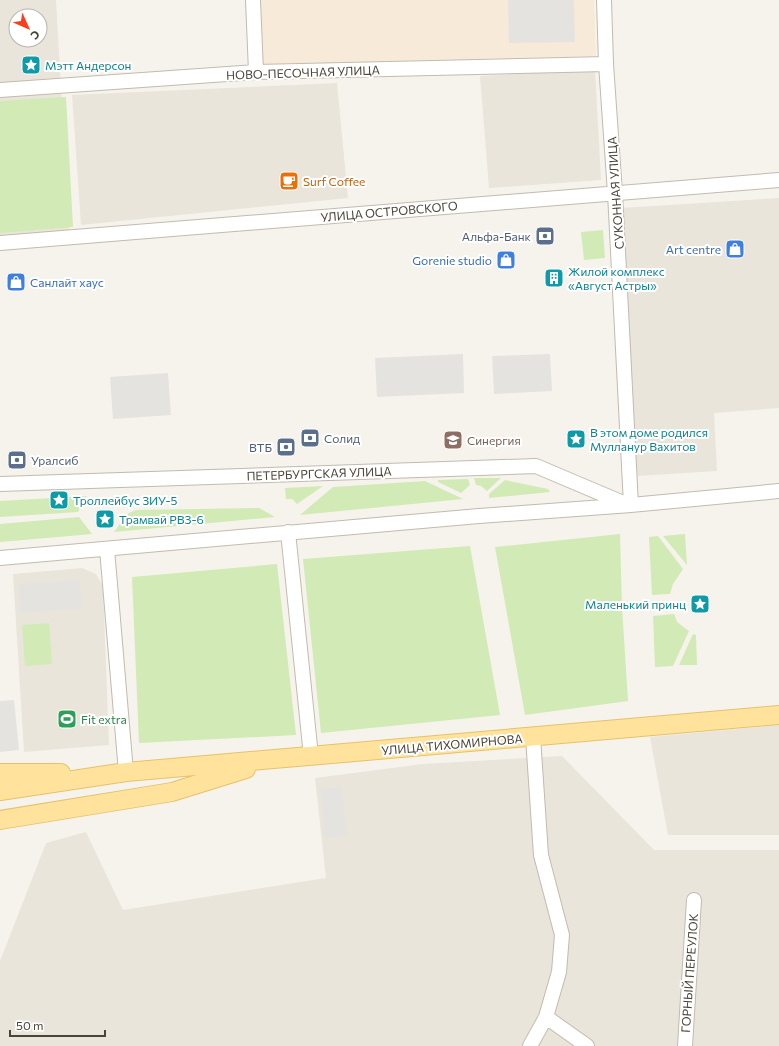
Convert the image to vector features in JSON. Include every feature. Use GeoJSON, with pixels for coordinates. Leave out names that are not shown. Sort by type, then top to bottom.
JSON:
{"type":"FeatureCollection","features":[{"type":"Feature","properties":{"kind":"main road","name":"УЛИЦА ТИХОМИРНОВА"},"geometry":{"type":"LineString","coordinates":[[126,772],[779,715]]}},
{"type":"Feature","properties":{"kind":"main road"},"geometry":{"type":"LineString","coordinates":[[0,820],[172,792],[276,759]]}},
{"type":"Feature","properties":{"kind":"main road"},"geometry":{"type":"LineString","coordinates":[[0,773],[126,772]]}},
{"type":"Feature","properties":{"kind":"main road"},"geometry":{"type":"LineString","coordinates":[[0,791],[126,772]]}},
{"type":"Feature","properties":{"kind":"street"},"geometry":{"type":"LineString","coordinates":[[253,0],[256,72]]}},
{"type":"Feature","properties":{"kind":"street","name":"СУКОННАЯ УЛИЦА"},"geometry":{"type":"LineString","coordinates":[[604,0],[606,64],[615,193],[630,506]]}},
{"type":"Feature","properties":{"kind":"street","name":"НОВО-ПЕСОЧНАЯ УЛИЦА"},"geometry":{"type":"LineString","coordinates":[[0,90],[256,72],[606,64]]}},
{"type":"Feature","properties":{"kind":"street","name":"УЛИЦА ОСТРОВСКОГО"},"geometry":{"type":"LineString","coordinates":[[0,243],[779,180]]}},
{"type":"Feature","properties":{"kind":"street","name":"ПЕТЕРБУРГСКАЯ УЛИЦА"},"geometry":{"type":"LineString","coordinates":[[0,484],[536,466],[630,506]]}},
{"type":"Feature","properties":{"kind":"street","name":"ПЕТЕРБУРГСКАЯ УЛИЦА"},"geometry":{"type":"LineString","coordinates":[[0,558],[479,516],[630,506],[779,491]]}},
{"type":"Feature","properties":{"kind":"street"},"geometry":{"type":"LineString","coordinates":[[288,532],[311,756]]}},
{"type":"Feature","properties":{"kind":"street"},"geometry":{"type":"LineString","coordinates":[[107,549],[126,772]]}},
{"type":"Feature","properties":{"kind":"street"},"geometry":{"type":"LineString","coordinates":[[530,1046],[546,1017],[559,972],[562,935],[541,855],[533,737]]}},
{"type":"Feature","properties":{"kind":"street","name":"ГОРНЫЙ ПЕРЕУЛОК"},"geometry":{"type":"LineString","coordinates":[[685,1046],[694,900]]}},
{"type":"Feature","properties":{"kind":"street"},"geometry":{"type":"LineString","coordinates":[[546,1017],[587,1046]]}},
{"type":"Feature","properties":{"kind":"shaded area"},"geometry":{"type":"Polygon","coordinates":[[[0,0],[56,0],[69,230],[0,236],[0,0]]]}},
{"type":"Feature","properties":{"kind":"shaded area"},"geometry":{"type":"Polygon","coordinates":[[[260,0],[594,0],[596,56],[263,64],[260,0]]]}},
{"type":"Feature","properties":{"kind":"shaded area"},"geometry":{"type":"Polygon","coordinates":[[[508,0],[574,0],[575,42],[509,43],[508,0]]]}},
{"type":"Feature","properties":{"kind":"shaded area"},"geometry":{"type":"Polygon","coordinates":[[[595,69],[601,180],[489,188],[480,76],[595,69]]]}},
{"type":"Feature","properties":{"kind":"shaded area"},"geometry":{"type":"Polygon","coordinates":[[[337,83],[348,198],[81,225],[72,95],[337,83]]]}},
{"type":"Feature","properties":{"kind":"shaded area"},"geometry":{"type":"Polygon","coordinates":[[[779,198],[779,408],[714,413],[717,471],[637,476],[621,208],[779,198]]]}},
{"type":"Feature","properties":{"kind":"shaded area"},"geometry":{"type":"Polygon","coordinates":[[[463,354],[464,393],[377,397],[375,358],[463,354]]]}},
{"type":"Feature","properties":{"kind":"shaded area"},"geometry":{"type":"Polygon","coordinates":[[[550,354],[552,391],[494,394],[492,356],[550,354]]]}},
{"type":"Feature","properties":{"kind":"shaded area"},"geometry":{"type":"Polygon","coordinates":[[[168,373],[171,415],[113,419],[110,377],[168,373]]]}},
{"type":"Feature","properties":{"kind":"shaded area"},"geometry":{"type":"Polygon","coordinates":[[[82,568],[96,574],[103,586],[109,745],[24,752],[13,574],[82,568]]]}},
{"type":"Feature","properties":{"kind":"shaded area"},"geometry":{"type":"Polygon","coordinates":[[[80,580],[82,609],[20,613],[18,584],[80,580]]]}},
{"type":"Feature","properties":{"kind":"shaded area"},"geometry":{"type":"Polygon","coordinates":[[[14,700],[19,750],[0,752],[0,701],[14,700]]]}},
{"type":"Feature","properties":{"kind":"shaded area"},"geometry":{"type":"Polygon","coordinates":[[[779,725],[779,835],[668,835],[650,737],[779,725]]]}},
{"type":"Feature","properties":{"kind":"shaded area"},"geometry":{"type":"Polygon","coordinates":[[[562,756],[654,850],[779,850],[779,1046],[0,1046],[0,961],[46,843],[86,832],[123,910],[326,878],[315,778],[423,764],[562,756]]]}},
{"type":"Feature","properties":{"kind":"shaded area"},"geometry":{"type":"Polygon","coordinates":[[[342,787],[347,835],[325,838],[320,789],[342,787]]]}},
{"type":"Feature","properties":{"kind":"green space"},"geometry":{"type":"Polygon","coordinates":[[[66,97],[73,227],[0,233],[0,101],[66,97]]]}},
{"type":"Feature","properties":{"kind":"green space"},"geometry":{"type":"Polygon","coordinates":[[[603,230],[605,258],[584,260],[581,232],[603,230]]]}},
{"type":"Feature","properties":{"kind":"green space"},"geometry":{"type":"Polygon","coordinates":[[[474,478],[501,478],[487,491],[481,486],[476,485],[474,478]]]}},
{"type":"Feature","properties":{"kind":"green space"},"geometry":{"type":"Polygon","coordinates":[[[468,479],[470,485],[461,493],[438,482],[438,480],[468,479]]]}},
{"type":"Feature","properties":{"kind":"green space"},"geometry":{"type":"Polygon","coordinates":[[[505,480],[548,489],[550,492],[489,498],[489,494],[505,480]]]}},
{"type":"Feature","properties":{"kind":"green space"},"geometry":{"type":"Polygon","coordinates":[[[425,481],[463,499],[300,515],[333,487],[425,481]]]}},
{"type":"Feature","properties":{"kind":"green space"},"geometry":{"type":"Polygon","coordinates":[[[323,486],[297,504],[292,499],[286,499],[285,488],[323,486]]]}},
{"type":"Feature","properties":{"kind":"green space"},"geometry":{"type":"Polygon","coordinates":[[[87,496],[78,512],[0,517],[0,501],[87,496]]]}},
{"type":"Feature","properties":{"kind":"green space"},"geometry":{"type":"Polygon","coordinates":[[[259,508],[275,517],[114,532],[127,514],[136,510],[259,508]]]}},
{"type":"Feature","properties":{"kind":"green space"},"geometry":{"type":"Polygon","coordinates":[[[79,517],[92,534],[0,542],[0,524],[79,517]]]}},
{"type":"Feature","properties":{"kind":"green space"},"geometry":{"type":"Polygon","coordinates":[[[620,534],[622,607],[628,701],[525,715],[495,547],[620,534]]]}},
{"type":"Feature","properties":{"kind":"green space"},"geometry":{"type":"Polygon","coordinates":[[[685,534],[687,565],[663,536],[685,534]]]}},
{"type":"Feature","properties":{"kind":"green space"},"geometry":{"type":"Polygon","coordinates":[[[658,536],[683,569],[673,584],[670,594],[652,595],[649,537],[658,536]]]}},
{"type":"Feature","properties":{"kind":"green space"},"geometry":{"type":"Polygon","coordinates":[[[470,546],[500,715],[321,733],[303,559],[470,546]]]}},
{"type":"Feature","properties":{"kind":"green space"},"geometry":{"type":"Polygon","coordinates":[[[277,564],[296,735],[139,743],[132,577],[277,564]]]}},
{"type":"Feature","properties":{"kind":"green space"},"geometry":{"type":"Polygon","coordinates":[[[674,614],[677,622],[689,631],[673,666],[655,667],[653,616],[674,614]]]}},
{"type":"Feature","properties":{"kind":"green space"},"geometry":{"type":"Polygon","coordinates":[[[49,623],[52,664],[25,666],[22,625],[49,623]]]}},
{"type":"Feature","properties":{"kind":"green space"},"geometry":{"type":"Polygon","coordinates":[[[693,634],[696,635],[697,665],[679,665],[693,634]]]}},
{"type":"Feature","properties":{"kind":"place","name":"Мэтт Андерсон"},"geometry":{"type":"Point","coordinates":[31,65]}},
{"type":"Feature","properties":{"kind":"place","name":"Surf Coffee"},"geometry":{"type":"Point","coordinates":[289,181]}},
{"type":"Feature","properties":{"kind":"place","name":"Альфа-Банк"},"geometry":{"type":"Point","coordinates":[545,236]}},
{"type":"Feature","properties":{"kind":"place","name":"Art centre"},"geometry":{"type":"Point","coordinates":[735,249]}},
{"type":"Feature","properties":{"kind":"place","name":"Gorenie studio"},"geometry":{"type":"Point","coordinates":[506,260]}},
{"type":"Feature","properties":{"kind":"place","name":"Жилой комплекс «Август Астры»"},"geometry":{"type":"Point","coordinates":[554,278]}},
{"type":"Feature","properties":{"kind":"place","name":"Санлайт хаус"},"geometry":{"type":"Point","coordinates":[16,282]}},
{"type":"Feature","properties":{"kind":"place","name":"Солид"},"geometry":{"type":"Point","coordinates":[310,438]}},
{"type":"Feature","properties":{"kind":"place","name":"В этом доме родился Мулланур Вахитов"},"geometry":{"type":"Point","coordinates":[576,439]}},
{"type":"Feature","properties":{"kind":"place","name":"Синергия"},"geometry":{"type":"Point","coordinates":[453,440]}},
{"type":"Feature","properties":{"kind":"place","name":"ВТБ"},"geometry":{"type":"Point","coordinates":[286,447]}},
{"type":"Feature","properties":{"kind":"place","name":"Уралсиб"},"geometry":{"type":"Point","coordinates":[17,460]}},
{"type":"Feature","properties":{"kind":"place","name":"Троллейбус ЗИУ-5"},"geometry":{"type":"Point","coordinates":[59,500]}},
{"type":"Feature","properties":{"kind":"place","name":"Трамвай РВЗ-6"},"geometry":{"type":"Point","coordinates":[105,519]}},
{"type":"Feature","properties":{"kind":"place","name":"Маленький принц"},"geometry":{"type":"Point","coordinates":[700,604]}},
{"type":"Feature","properties":{"kind":"place","name":"Fit extra"},"geometry":{"type":"Point","coordinates":[67,719]}}]}
